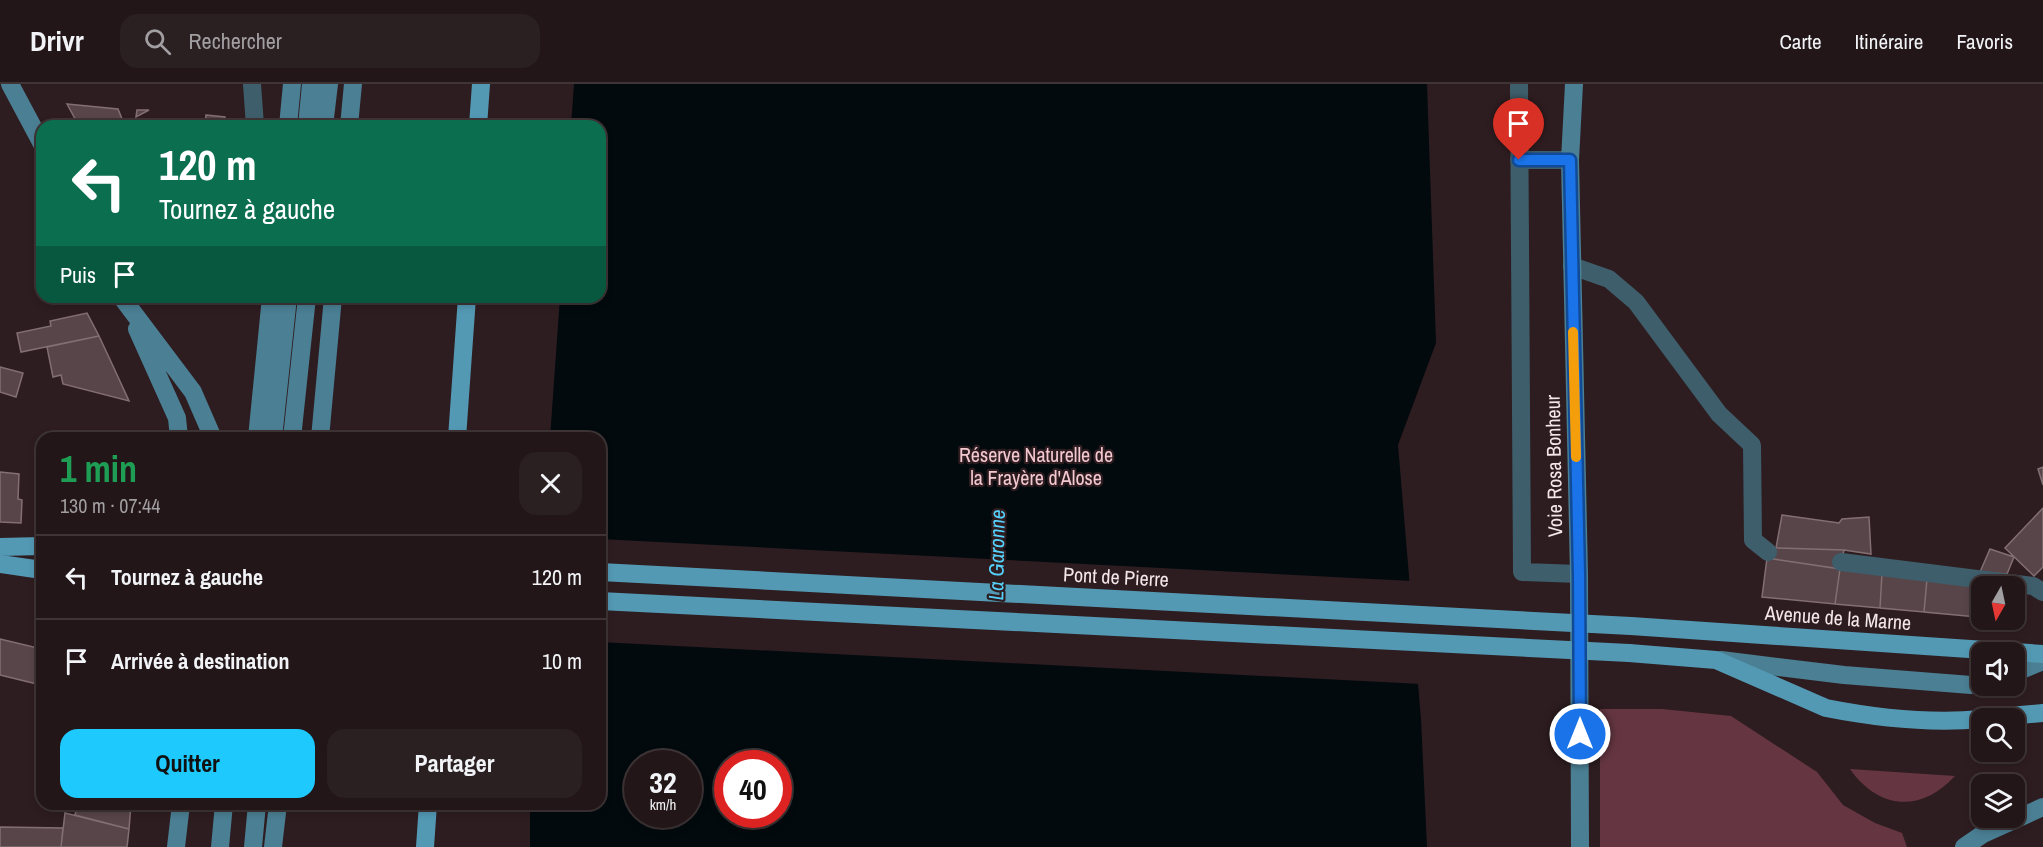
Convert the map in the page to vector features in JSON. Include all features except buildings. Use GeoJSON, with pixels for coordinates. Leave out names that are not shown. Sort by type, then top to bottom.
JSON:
{"type":"FeatureCollection","features":[{"type":"Feature","properties":{"kind":"main road"},"geometry":{"type":"LineString","coordinates":[[478,120],[481,84]]}},
{"type":"Feature","properties":{"kind":"main road"},"geometry":{"type":"LineString","coordinates":[[457,432],[467,303]]}},
{"type":"Feature","properties":{"kind":"main road"},"geometry":{"type":"LineString","coordinates":[[0,547],[36,546]]}},
{"type":"Feature","properties":{"kind":"main road"},"geometry":{"type":"LineString","coordinates":[[0,564],[36,569]]}},
{"type":"Feature","properties":{"kind":"main road","name":"Pont de Pierre"},"geometry":{"type":"LineString","coordinates":[[606,572],[1630,626]]}},
{"type":"Feature","properties":{"kind":"main road"},"geometry":{"type":"LineString","coordinates":[[606,602],[1629,653],[1716,660],[1826,708],[1915,720],[1971,719]]}},
{"type":"Feature","properties":{"kind":"main road","name":"Avenue de la Marne"},"geometry":{"type":"LineString","coordinates":[[1630,626],[2043,654]]}},
{"type":"Feature","properties":{"kind":"main road"},"geometry":{"type":"LineString","coordinates":[[2025,715],[2043,713]]}},
{"type":"Feature","properties":{"kind":"main road"},"geometry":{"type":"LineString","coordinates":[[425,847],[428,810]]}},
{"type":"Feature","properties":{"kind":"street"},"geometry":{"type":"LineString","coordinates":[[10,84],[36,133]]}},
{"type":"Feature","properties":{"kind":"street"},"geometry":{"type":"LineString","coordinates":[[289,120],[292,84]]}},
{"type":"Feature","properties":{"kind":"street"},"geometry":{"type":"LineString","coordinates":[[308,120],[311,84]]}},
{"type":"Feature","properties":{"kind":"street"},"geometry":{"type":"LineString","coordinates":[[325,120],[329,84]]}},
{"type":"Feature","properties":{"kind":"street"},"geometry":{"type":"LineString","coordinates":[[350,120],[353,84]]}},
{"type":"Feature","properties":{"kind":"street","name":"Voie Rosa Bonheur"},"geometry":{"type":"LineString","coordinates":[[1574,84],[1570,160],[1579,574],[1580,847]]}},
{"type":"Feature","properties":{"kind":"street"},"geometry":{"type":"LineString","coordinates":[[125,303],[177,418],[178,432]]}},
{"type":"Feature","properties":{"kind":"street"},"geometry":{"type":"LineString","coordinates":[[127,303],[193,393],[210,432]]}},
{"type":"Feature","properties":{"kind":"street"},"geometry":{"type":"LineString","coordinates":[[258,432],[270,303]]}},
{"type":"Feature","properties":{"kind":"street"},"geometry":{"type":"LineString","coordinates":[[274,432],[287,303]]}},
{"type":"Feature","properties":{"kind":"street"},"geometry":{"type":"LineString","coordinates":[[293,432],[306,303]]}},
{"type":"Feature","properties":{"kind":"street"},"geometry":{"type":"LineString","coordinates":[[321,432],[332,303]]}},
{"type":"Feature","properties":{"kind":"street"},"geometry":{"type":"LineString","coordinates":[[1716,660],[1844,675],[1971,685]]}},
{"type":"Feature","properties":{"kind":"street"},"geometry":{"type":"LineString","coordinates":[[2025,668],[2043,661]]}},
{"type":"Feature","properties":{"kind":"street"},"geometry":{"type":"LineString","coordinates":[[1964,847],[1983,834],[2043,807]]}},
{"type":"Feature","properties":{"kind":"street"},"geometry":{"type":"LineString","coordinates":[[176,847],[180,810]]}},
{"type":"Feature","properties":{"kind":"street"},"geometry":{"type":"LineString","coordinates":[[220,847],[223,810]]}},
{"type":"Feature","properties":{"kind":"street"},"geometry":{"type":"LineString","coordinates":[[253,847],[256,810]]}},
{"type":"Feature","properties":{"kind":"street"},"geometry":{"type":"LineString","coordinates":[[273,847],[277,810]]}},
{"type":"Feature","properties":{"kind":"lane"},"geometry":{"type":"LineString","coordinates":[[252,84],[255,120]]}},
{"type":"Feature","properties":{"kind":"lane"},"geometry":{"type":"LineString","coordinates":[[1519,84],[1522,572],[1579,574]]}},
{"type":"Feature","properties":{"kind":"lane"},"geometry":{"type":"LineString","coordinates":[[1519,160],[1570,160]]}},
{"type":"Feature","properties":{"kind":"lane"},"geometry":{"type":"LineString","coordinates":[[1572,266],[1609,279],[1636,302],[1719,414],[1752,445],[1753,540],[1768,552]]}},
{"type":"Feature","properties":{"kind":"lane"},"geometry":{"type":"LineString","coordinates":[[1840,562],[2033,586],[2043,592]]}},
{"type":"Feature","properties":{"kind":"shaded area"},"geometry":{"type":"Polygon","coordinates":[[[1600,709],[1662,709],[1731,716],[1817,772],[1843,805],[1875,823],[1902,833],[1907,847],[1600,847],[1600,709]]]}},
{"type":"Feature","properties":{"kind":"shaded area"},"geometry":{"type":"Polygon","coordinates":[[[1850,769],[1955,776],[1942,788],[1928,796],[1914,801],[1901,802],[1874,793],[1861,783],[1850,769]]]}},
{"type":"Feature","properties":{"kind":"water","name":"Réserve Naturelle de la Frayère d'Alose"},"geometry":{"type":"Polygon","coordinates":[[[574,84],[1427,84],[1436,343],[1398,445],[1421,719],[1427,847],[530,847],[530,810],[606,810],[606,432],[550,432],[560,303],[606,303],[606,120],[571,120],[574,84]]]}},
{"type":"Feature","properties":{"kind":"pier"},"geometry":{"type":"Polygon","coordinates":[[[606,539],[1412,581],[1421,684],[606,642],[606,539]]]}},
{"type":"Feature","properties":{"kind":"slow traffic"},"geometry":{"type":"LineString","coordinates":[[1573,332],[1576,457]]}},
{"type":"Feature","properties":{"kind":"route"},"geometry":{"type":"LineString","coordinates":[[1519,160],[1570,160],[1580,734]]}},
{"type":"Feature","properties":{"kind":"water label","name":"La Garonne"},"geometry":{"type":"Point","coordinates":[997,555]}}]}
